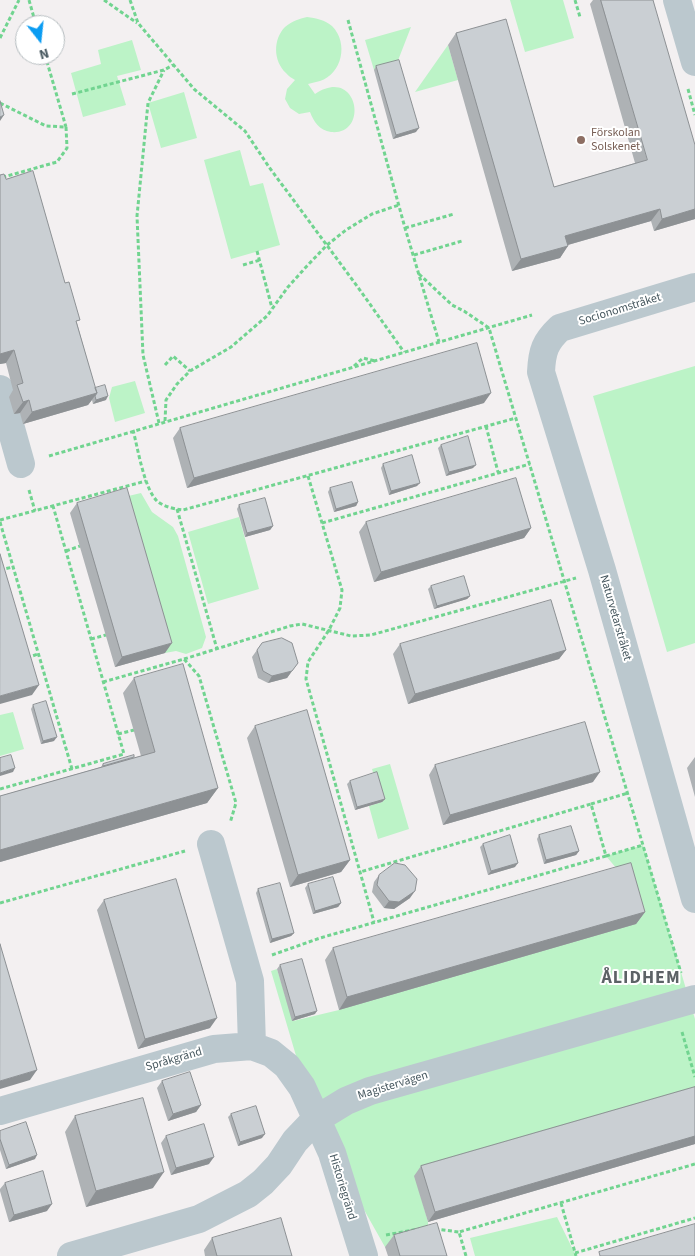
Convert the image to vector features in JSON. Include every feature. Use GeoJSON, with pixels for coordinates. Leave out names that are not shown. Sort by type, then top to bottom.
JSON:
{"type":"FeatureCollection","features":[{"type":"Feature","properties":{"kind":"street"},"geometry":{"type":"LineString","coordinates":[[684,7],[695,62]]}},
{"type":"Feature","properties":{"kind":"street","name":"Socionomstråket"},"geometry":{"type":"LineString","coordinates":[[548,339],[560,328],[695,287]]}},
{"type":"Feature","properties":{"kind":"street","name":"Naturvetarstråket"},"geometry":{"type":"LineString","coordinates":[[548,339],[542,359],[541,372],[602,570],[695,899]]}},
{"type":"Feature","properties":{"kind":"street"},"geometry":{"type":"LineString","coordinates":[[0,389],[21,464]]}},
{"type":"Feature","properties":{"kind":"street"},"geometry":{"type":"LineString","coordinates":[[211,844],[250,981],[252,1046]]}},
{"type":"Feature","properties":{"kind":"street","name":"Magistervägen"},"geometry":{"type":"LineString","coordinates":[[71,1256],[199,1219],[248,1194],[279,1165],[295,1141],[315,1120],[346,1101],[370,1091],[686,1001]]}},
{"type":"Feature","properties":{"kind":"street","name":"Språkgränd"},"geometry":{"type":"LineString","coordinates":[[0,1111],[214,1049],[252,1046],[271,1053],[287,1066],[302,1087],[315,1120]]}},
{"type":"Feature","properties":{"kind":"street","name":"Historiegränd"},"geometry":{"type":"LineString","coordinates":[[315,1120],[332,1153],[361,1249]]}},
{"type":"Feature","properties":{"kind":"path"},"geometry":{"type":"LineString","coordinates":[[0,38],[19,0]]}},
{"type":"Feature","properties":{"kind":"path"},"geometry":{"type":"LineString","coordinates":[[29,0],[33,15]]}},
{"type":"Feature","properties":{"kind":"path"},"geometry":{"type":"LineString","coordinates":[[104,0],[138,23],[194,89],[245,131],[269,167],[404,352]]}},
{"type":"Feature","properties":{"kind":"path"},"geometry":{"type":"LineString","coordinates":[[130,0],[138,23]]}},
{"type":"Feature","properties":{"kind":"path"},"geometry":{"type":"LineString","coordinates":[[575,0],[580,17]]}},
{"type":"Feature","properties":{"kind":"path"},"geometry":{"type":"LineString","coordinates":[[348,20],[405,228],[439,342]]}},
{"type":"Feature","properties":{"kind":"path"},"geometry":{"type":"LineString","coordinates":[[0,178],[57,162],[67,148],[66,128],[48,65]]}},
{"type":"Feature","properties":{"kind":"path"},"geometry":{"type":"LineString","coordinates":[[72,94],[164,70],[173,65]]}},
{"type":"Feature","properties":{"kind":"path"},"geometry":{"type":"LineString","coordinates":[[159,423],[143,355],[137,216],[148,103],[164,70]]}},
{"type":"Feature","properties":{"kind":"path"},"geometry":{"type":"LineString","coordinates":[[0,103],[46,126],[66,128]]}},
{"type":"Feature","properties":{"kind":"path"},"geometry":{"type":"LineString","coordinates":[[164,421],[166,400],[177,384],[190,371],[231,347],[267,316],[288,287],[327,245],[346,230],[372,214],[399,205]]}},
{"type":"Feature","properties":{"kind":"path"},"geometry":{"type":"LineString","coordinates":[[405,228],[454,214]]}},
{"type":"Feature","properties":{"kind":"path"},"geometry":{"type":"LineString","coordinates":[[414,255],[462,241]]}},
{"type":"Feature","properties":{"kind":"path"},"geometry":{"type":"LineString","coordinates":[[257,251],[272,308]]}},
{"type":"Feature","properties":{"kind":"path"},"geometry":{"type":"LineString","coordinates":[[243,265],[260,260]]}},
{"type":"Feature","properties":{"kind":"path"},"geometry":{"type":"LineString","coordinates":[[419,274],[452,305],[489,328],[628,793],[686,1001],[695,1077]]}},
{"type":"Feature","properties":{"kind":"path"},"geometry":{"type":"LineString","coordinates":[[21,464],[489,328]]}},
{"type":"Feature","properties":{"kind":"path"},"geometry":{"type":"LineString","coordinates":[[165,364],[173,356],[190,371]]}},
{"type":"Feature","properties":{"kind":"path"},"geometry":{"type":"LineString","coordinates":[[133,430],[146,481],[157,501],[169,508],[183,510],[516,418]]}},
{"type":"Feature","properties":{"kind":"path"},"geometry":{"type":"LineString","coordinates":[[486,426],[498,472]]}},
{"type":"Feature","properties":{"kind":"path"},"geometry":{"type":"LineString","coordinates":[[322,523],[530,464]]}},
{"type":"Feature","properties":{"kind":"path"},"geometry":{"type":"LineString","coordinates":[[308,476],[342,590],[340,608],[329,630],[308,662],[306,679],[374,922]]}},
{"type":"Feature","properties":{"kind":"path"},"geometry":{"type":"LineString","coordinates":[[72,769],[0,521],[146,481]]}},
{"type":"Feature","properties":{"kind":"path"},"geometry":{"type":"LineString","coordinates":[[0,789],[124,754],[54,506]]}},
{"type":"Feature","properties":{"kind":"path"},"geometry":{"type":"LineString","coordinates":[[177,509],[216,649]]}},
{"type":"Feature","properties":{"kind":"path"},"geometry":{"type":"LineString","coordinates":[[66,551],[80,546]]}},
{"type":"Feature","properties":{"kind":"path"},"geometry":{"type":"LineString","coordinates":[[0,570],[13,567]]}},
{"type":"Feature","properties":{"kind":"path"},"geometry":{"type":"LineString","coordinates":[[103,682],[290,626],[302,624],[352,636],[371,635],[565,582],[602,570]]}},
{"type":"Feature","properties":{"kind":"path"},"geometry":{"type":"LineString","coordinates":[[91,639],[106,635]]}},
{"type":"Feature","properties":{"kind":"path"},"geometry":{"type":"LineString","coordinates":[[21,659],[38,654]]}},
{"type":"Feature","properties":{"kind":"path"},"geometry":{"type":"LineString","coordinates":[[0,903],[211,844],[230,826],[236,803],[199,676],[184,659]]}},
{"type":"Feature","properties":{"kind":"path"},"geometry":{"type":"LineString","coordinates":[[118,734],[134,730]]}},
{"type":"Feature","properties":{"kind":"path"},"geometry":{"type":"LineString","coordinates":[[66,770],[69,779]]}},
{"type":"Feature","properties":{"kind":"path"},"geometry":{"type":"LineString","coordinates":[[360,872],[628,793]]}},
{"type":"Feature","properties":{"kind":"path"},"geometry":{"type":"LineString","coordinates":[[591,804],[606,856]]}},
{"type":"Feature","properties":{"kind":"path"},"geometry":{"type":"LineString","coordinates":[[246,964],[320,938],[643,845]]}},
{"type":"Feature","properties":{"kind":"path"},"geometry":{"type":"LineString","coordinates":[[428,1228],[459,1232],[695,1164]]}},
{"type":"Feature","properties":{"kind":"path"},"geometry":{"type":"LineString","coordinates":[[561,1203],[575,1254],[695,1218]]}},
{"type":"Feature","properties":{"kind":"path"},"geometry":{"type":"LineString","coordinates":[[361,1249],[402,1231],[421,1229]]}},
{"type":"Feature","properties":{"kind":"path"},"geometry":{"type":"LineString","coordinates":[[459,1232],[466,1256]]}},
{"type":"Feature","properties":{"kind":"green space"},"geometry":{"type":"Polygon","coordinates":[[[510,0],[563,0],[574,38],[525,52],[510,0]]]}},
{"type":"Feature","properties":{"kind":"green space"},"geometry":{"type":"Polygon","coordinates":[[[307,17],[320,20],[332,26],[340,41],[341,57],[334,72],[320,81],[308,84],[315,94],[330,87],[341,88],[349,94],[354,104],[354,114],[351,124],[343,130],[331,132],[323,129],[315,122],[310,112],[299,114],[290,108],[285,99],[287,89],[295,80],[287,74],[279,62],[276,50],[278,38],[290,23],[307,17]]]}},
{"type":"Feature","properties":{"kind":"green space"},"geometry":{"type":"Polygon","coordinates":[[[411,27],[397,63],[374,70],[365,40],[411,27]]]}},
{"type":"Feature","properties":{"kind":"green space"},"geometry":{"type":"Polygon","coordinates":[[[132,40],[141,70],[117,76],[126,105],[83,117],[71,73],[101,64],[98,50],[132,40]]]}},
{"type":"Feature","properties":{"kind":"green space"},"geometry":{"type":"Polygon","coordinates":[[[448,45],[458,80],[415,92],[448,45]]]}},
{"type":"Feature","properties":{"kind":"green space"},"geometry":{"type":"Polygon","coordinates":[[[184,92],[197,138],[161,148],[148,103],[184,92]]]}},
{"type":"Feature","properties":{"kind":"green space"},"geometry":{"type":"Polygon","coordinates":[[[240,150],[250,186],[263,183],[280,245],[231,259],[204,160],[240,150]]]}},
{"type":"Feature","properties":{"kind":"green space"},"geometry":{"type":"Polygon","coordinates":[[[695,366],[695,643],[667,652],[593,396],[695,366]]]}},
{"type":"Feature","properties":{"kind":"green space"},"geometry":{"type":"Polygon","coordinates":[[[135,381],[145,413],[115,422],[109,398],[112,387],[135,381]]]}},
{"type":"Feature","properties":{"kind":"green space"},"geometry":{"type":"Polygon","coordinates":[[[141,493],[152,512],[173,527],[178,536],[206,637],[202,648],[186,654],[176,651],[165,653],[120,498],[141,493]]]}},
{"type":"Feature","properties":{"kind":"green space"},"geometry":{"type":"Polygon","coordinates":[[[239,517],[259,589],[208,604],[188,532],[239,517]]]}},
{"type":"Feature","properties":{"kind":"green space"},"geometry":{"type":"Polygon","coordinates":[[[13,712],[24,749],[0,756],[0,715],[13,712]]]}},
{"type":"Feature","properties":{"kind":"green space"},"geometry":{"type":"Polygon","coordinates":[[[390,764],[409,829],[378,839],[369,806],[382,802],[372,769],[390,764]]]}},
{"type":"Feature","properties":{"kind":"green space"},"geometry":{"type":"Polygon","coordinates":[[[643,845],[695,1019],[695,1094],[415,1176],[428,1222],[428,1235],[385,1247],[315,1120],[271,971],[277,969],[293,1021],[339,1010],[622,875],[606,856],[643,845]]]}},
{"type":"Feature","properties":{"kind":"green space"},"geometry":{"type":"Polygon","coordinates":[[[557,1217],[576,1256],[475,1256],[470,1238],[557,1217]]]}},
{"type":"Feature","properties":{"kind":"building"},"geometry":{"type":"Polygon","coordinates":[[[601,0],[653,0],[695,145],[695,209],[662,219],[660,209],[565,236],[568,246],[521,259],[456,33],[506,19],[554,187],[647,160],[601,0]]]}},
{"type":"Feature","properties":{"kind":"building"},"geometry":{"type":"Polygon","coordinates":[[[399,60],[419,128],[396,135],[376,66],[399,60]]]}},
{"type":"Feature","properties":{"kind":"building"},"geometry":{"type":"Polygon","coordinates":[[[0,101],[4,115],[0,117],[0,101]]]}},
{"type":"Feature","properties":{"kind":"building"},"geometry":{"type":"Polygon","coordinates":[[[33,171],[65,283],[69,282],[80,320],[76,321],[97,393],[32,412],[29,400],[23,402],[17,385],[23,383],[14,350],[0,354],[0,175],[4,174],[6,179],[33,171]]]}},
{"type":"Feature","properties":{"kind":"building"},"geometry":{"type":"Polygon","coordinates":[[[477,343],[491,393],[194,478],[180,428],[477,343]]]}},
{"type":"Feature","properties":{"kind":"building"},"geometry":{"type":"Polygon","coordinates":[[[105,385],[108,396],[96,400],[95,396],[97,393],[95,388],[105,385]]]}},
{"type":"Feature","properties":{"kind":"building"},"geometry":{"type":"Polygon","coordinates":[[[468,436],[476,465],[449,472],[441,445],[468,436]]]}},
{"type":"Feature","properties":{"kind":"building"},"geometry":{"type":"Polygon","coordinates":[[[412,455],[420,483],[391,491],[383,464],[412,455]]]}},
{"type":"Feature","properties":{"kind":"building"},"geometry":{"type":"Polygon","coordinates":[[[516,478],[531,528],[381,572],[366,522],[516,478]]]}},
{"type":"Feature","properties":{"kind":"building"},"geometry":{"type":"Polygon","coordinates":[[[352,482],[358,502],[336,509],[330,488],[352,482]]]}},
{"type":"Feature","properties":{"kind":"building"},"geometry":{"type":"Polygon","coordinates":[[[127,488],[172,643],[122,657],[77,503],[127,488]]]}},
{"type":"Feature","properties":{"kind":"building"},"geometry":{"type":"Polygon","coordinates":[[[265,498],[273,526],[247,533],[239,505],[265,498]]]}},
{"type":"Feature","properties":{"kind":"building"},"geometry":{"type":"Polygon","coordinates":[[[0,554],[39,685],[0,696],[0,554]]]}},
{"type":"Feature","properties":{"kind":"building"},"geometry":{"type":"Polygon","coordinates":[[[464,576],[470,596],[437,606],[431,586],[464,576]]]}},
{"type":"Feature","properties":{"kind":"building"},"geometry":{"type":"Polygon","coordinates":[[[551,600],[566,650],[415,694],[400,644],[551,600]]]}},
{"type":"Feature","properties":{"kind":"building"},"geometry":{"type":"Polygon","coordinates":[[[282,638],[292,643],[298,663],[292,671],[272,676],[263,671],[257,650],[262,643],[282,638]]]}},
{"type":"Feature","properties":{"kind":"building"},"geometry":{"type":"Polygon","coordinates":[[[183,664],[218,788],[0,850],[0,796],[155,752],[134,678],[183,664]]]}},
{"type":"Feature","properties":{"kind":"building"},"geometry":{"type":"Polygon","coordinates":[[[46,701],[57,737],[43,741],[33,705],[46,701]]]}},
{"type":"Feature","properties":{"kind":"building"},"geometry":{"type":"Polygon","coordinates":[[[307,710],[350,860],[298,875],[255,726],[307,710]]]}},
{"type":"Feature","properties":{"kind":"building"},"geometry":{"type":"Polygon","coordinates":[[[585,722],[600,772],[450,815],[435,765],[585,722]]]}},
{"type":"Feature","properties":{"kind":"building"},"geometry":{"type":"Polygon","coordinates":[[[11,755],[15,768],[0,773],[0,758],[11,755]]]}},
{"type":"Feature","properties":{"kind":"building"},"geometry":{"type":"Polygon","coordinates":[[[134,755],[134,757],[103,766],[103,764],[134,755]]]}},
{"type":"Feature","properties":{"kind":"building"},"geometry":{"type":"Polygon","coordinates":[[[377,772],[385,799],[357,807],[350,781],[377,772]]]}},
{"type":"Feature","properties":{"kind":"building"},"geometry":{"type":"Polygon","coordinates":[[[571,826],[579,851],[546,860],[539,835],[571,826]]]}},
{"type":"Feature","properties":{"kind":"building"},"geometry":{"type":"Polygon","coordinates":[[[510,835],[518,863],[491,871],[483,844],[510,835]]]}},
{"type":"Feature","properties":{"kind":"building"},"geometry":{"type":"Polygon","coordinates":[[[395,863],[405,865],[417,879],[415,891],[399,902],[389,901],[377,885],[379,875],[395,863]]]}},
{"type":"Feature","properties":{"kind":"building"},"geometry":{"type":"Polygon","coordinates":[[[631,863],[645,912],[347,997],[333,948],[631,863]]]}},
{"type":"Feature","properties":{"kind":"building"},"geometry":{"type":"Polygon","coordinates":[[[333,877],[341,903],[315,911],[308,884],[333,877]]]}},
{"type":"Feature","properties":{"kind":"building"},"geometry":{"type":"Polygon","coordinates":[[[176,879],[217,1018],[145,1039],[104,900],[176,879]]]}},
{"type":"Feature","properties":{"kind":"building"},"geometry":{"type":"Polygon","coordinates":[[[280,883],[294,933],[272,939],[258,889],[280,883]]]}},
{"type":"Feature","properties":{"kind":"building"},"geometry":{"type":"Polygon","coordinates":[[[0,944],[37,1070],[0,1081],[0,944]]]}},
{"type":"Feature","properties":{"kind":"building"},"geometry":{"type":"Polygon","coordinates":[[[302,959],[317,1011],[295,1017],[280,965],[302,959]]]}},
{"type":"Feature","properties":{"kind":"building"},"geometry":{"type":"Polygon","coordinates":[[[190,1072],[201,1105],[173,1114],[162,1081],[190,1072]]]}},
{"type":"Feature","properties":{"kind":"building"},"geometry":{"type":"Polygon","coordinates":[[[695,1087],[695,1136],[435,1212],[421,1166],[695,1087]]]}},
{"type":"Feature","properties":{"kind":"building"},"geometry":{"type":"Polygon","coordinates":[[[143,1098],[164,1172],[96,1191],[75,1116],[143,1098]]]}},
{"type":"Feature","properties":{"kind":"building"},"geometry":{"type":"Polygon","coordinates":[[[256,1106],[265,1134],[240,1142],[231,1114],[256,1106]]]}},
{"type":"Feature","properties":{"kind":"building"},"geometry":{"type":"Polygon","coordinates":[[[26,1122],[37,1155],[9,1165],[0,1139],[0,1131],[26,1122]]]}},
{"type":"Feature","properties":{"kind":"building"},"geometry":{"type":"Polygon","coordinates":[[[204,1124],[214,1157],[176,1168],[166,1136],[204,1124]]]}},
{"type":"Feature","properties":{"kind":"building"},"geometry":{"type":"Polygon","coordinates":[[[43,1171],[52,1204],[14,1215],[5,1183],[43,1171]]]}},
{"type":"Feature","properties":{"kind":"building"},"geometry":{"type":"Polygon","coordinates":[[[281,1218],[292,1256],[217,1256],[212,1238],[281,1218]]]}},
{"type":"Feature","properties":{"kind":"building"},"geometry":{"type":"Polygon","coordinates":[[[437,1223],[447,1256],[400,1256],[394,1235],[437,1223]]]}},
{"type":"Feature","properties":{"kind":"building"},"geometry":{"type":"Polygon","coordinates":[[[695,1224],[695,1256],[600,1256],[599,1252],[695,1224]]]}},
{"type":"Feature","properties":{"kind":"place","name":"Förskolan Solskenet"},"geometry":{"type":"Point","coordinates":[581,140]}},
{"type":"Feature","properties":{"kind":"district","name":"ÅLIDHEM"},"geometry":{"type":"Point","coordinates":[641,979]}}]}
